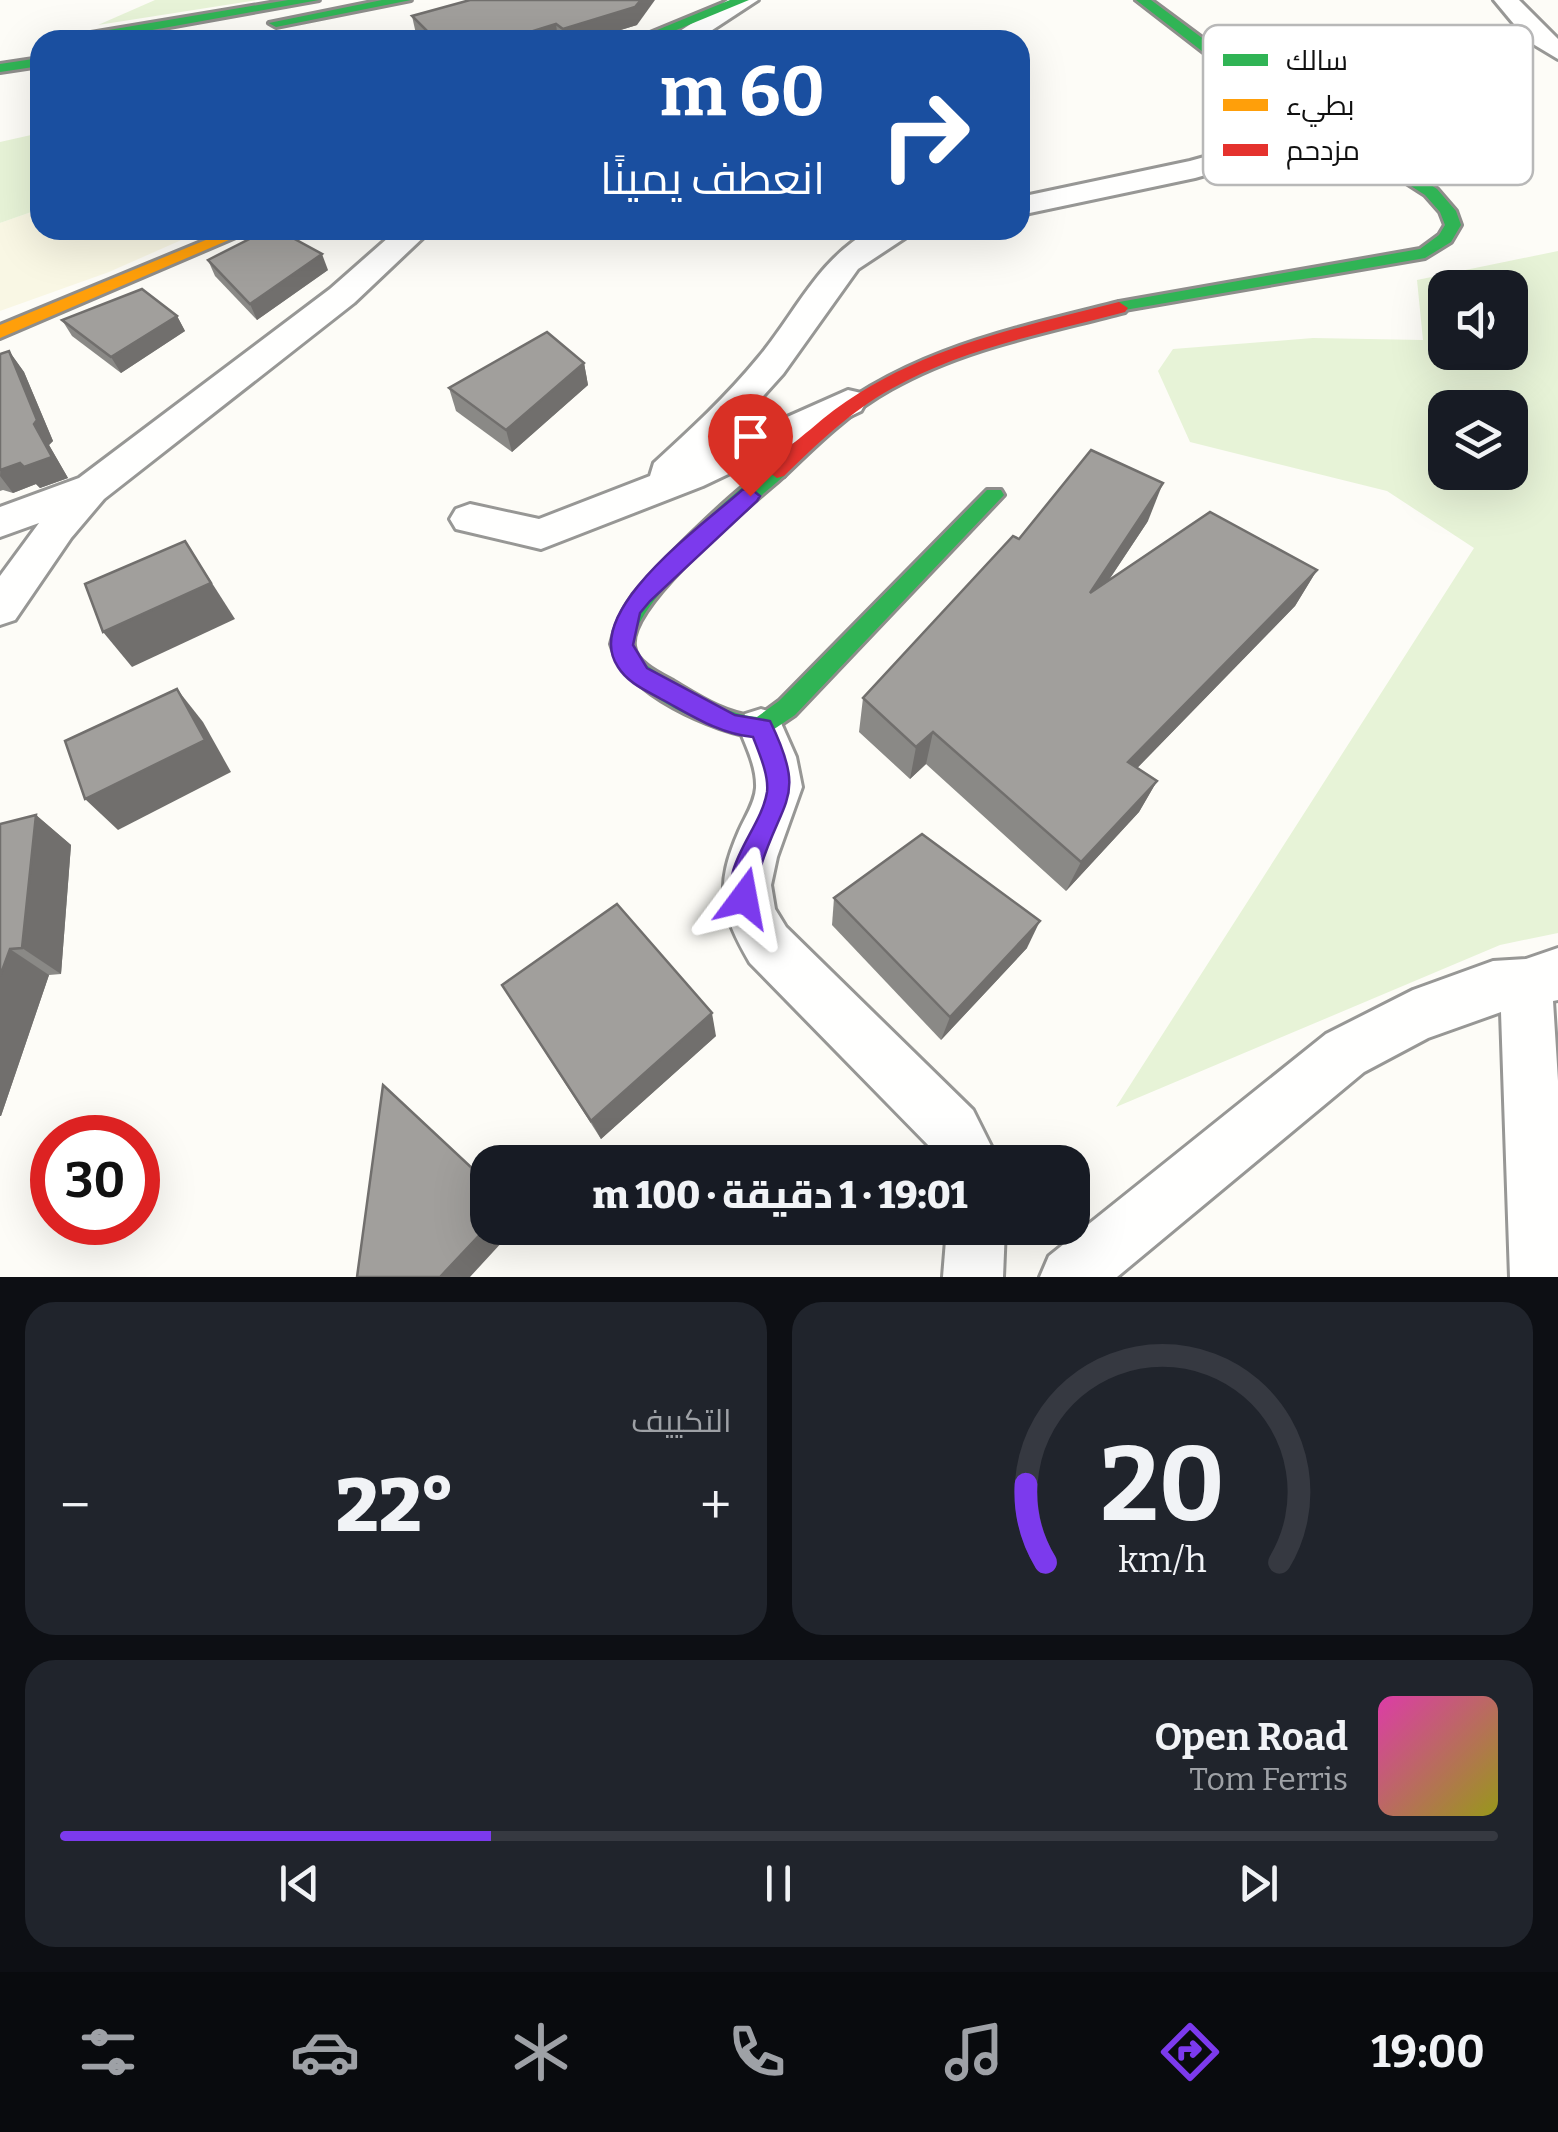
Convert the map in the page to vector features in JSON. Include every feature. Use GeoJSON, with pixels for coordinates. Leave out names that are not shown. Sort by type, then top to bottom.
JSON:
{"type":"FeatureCollection","features":[{"type":"Feature","properties":{"kind":"street"},"geometry":{"type":"LineString","coordinates":[[133,30],[312,0]]}},
{"type":"Feature","properties":{"kind":"street"},"geometry":{"type":"LineString","coordinates":[[232,30],[404,0]]}},
{"type":"Feature","properties":{"kind":"street"},"geometry":{"type":"LineString","coordinates":[[666,30],[744,0]]}},
{"type":"Feature","properties":{"kind":"street"},"geometry":{"type":"LineString","coordinates":[[694,30],[744,0]]}},
{"type":"Feature","properties":{"kind":"street"},"geometry":{"type":"LineString","coordinates":[[1143,0],[1203,45]]}},
{"type":"Feature","properties":{"kind":"street"},"geometry":{"type":"LineString","coordinates":[[1506,0],[1528,25]]}},
{"type":"Feature","properties":{"kind":"street"},"geometry":{"type":"LineString","coordinates":[[1533,31],[1558,51]]}},
{"type":"Feature","properties":{"kind":"street"},"geometry":{"type":"LineString","coordinates":[[0,52],[30,48]]}},
{"type":"Feature","properties":{"kind":"street"},"geometry":{"type":"LineString","coordinates":[[0,68],[30,64]]}},
{"type":"Feature","properties":{"kind":"street"},"geometry":{"type":"LineString","coordinates":[[1030,204],[1203,167]]}},
{"type":"Feature","properties":{"kind":"street"},"geometry":{"type":"LineString","coordinates":[[470,518],[541,534],[645,494],[938,358],[1052,323],[1217,289],[1425,254],[1450,237],[1454,227],[1448,209],[1420,185]]}},
{"type":"Feature","properties":{"kind":"street"},"geometry":{"type":"LineString","coordinates":[[0,332],[220,240]]}},
{"type":"Feature","properties":{"kind":"street"},"geometry":{"type":"LineString","coordinates":[[0,608],[57,528],[93,488],[342,296],[404,240]]}},
{"type":"Feature","properties":{"kind":"street"},"geometry":{"type":"LineString","coordinates":[[645,494],[728,415],[784,348],[813,303],[852,256],[873,240]]}},
{"type":"Feature","properties":{"kind":"street"},"geometry":{"type":"LineString","coordinates":[[884,384],[831,421],[642,595],[622,628],[621,645],[626,660],[639,675],[732,725],[761,728],[787,708],[994,495]]}},
{"type":"Feature","properties":{"kind":"street"},"geometry":{"type":"LineString","coordinates":[[0,522],[93,488]]}},
{"type":"Feature","properties":{"kind":"street"},"geometry":{"type":"LineString","coordinates":[[761,728],[774,761],[779,792],[746,872],[744,898],[752,922],[768,946],[953,1130],[961,1145]]}},
{"type":"Feature","properties":{"kind":"street"},"geometry":{"type":"LineString","coordinates":[[1070,1277],[1345,1053],[1412,1017],[1493,988],[1542,979],[1540,1277]]}},
{"type":"Feature","properties":{"kind":"street"},"geometry":{"type":"LineString","coordinates":[[973,1277],[975,1245]]}},
{"type":"Feature","properties":{"kind":"shaded area"},"geometry":{"type":"Polygon","coordinates":[[[30,212],[30,240],[181,240],[109,272],[0,311],[0,223],[30,212]]]}},
{"type":"Feature","properties":{"kind":"green space"},"geometry":{"type":"Polygon","coordinates":[[[155,0],[257,0],[98,25],[155,0]]]}},
{"type":"Feature","properties":{"kind":"green space"},"geometry":{"type":"Polygon","coordinates":[[[30,135],[30,212],[0,223],[0,142],[30,135]]]}},
{"type":"Feature","properties":{"kind":"green space"},"geometry":{"type":"Polygon","coordinates":[[[1558,251],[1558,933],[1500,945],[1116,1107],[1474,548],[1387,491],[1190,442],[1158,371],[1173,349],[1313,338],[1423,340],[1417,280],[1428,278],[1428,370],[1528,370],[1528,270],[1466,270],[1558,251]]]}},
{"type":"Feature","properties":{"kind":"building"},"geometry":{"type":"Polygon","coordinates":[[[470,0],[641,0],[635,7],[563,29],[556,24],[536,30],[426,30],[412,16],[470,0]]]}},
{"type":"Feature","properties":{"kind":"building"},"geometry":{"type":"Polygon","coordinates":[[[247,240],[296,240],[322,254],[250,304],[208,260],[247,240]]]}},
{"type":"Feature","properties":{"kind":"building"},"geometry":{"type":"Polygon","coordinates":[[[142,289],[177,316],[111,357],[62,320],[142,289]]]}},
{"type":"Feature","properties":{"kind":"building"},"geometry":{"type":"Polygon","coordinates":[[[547,332],[584,363],[506,430],[449,388],[547,332]]]}},
{"type":"Feature","properties":{"kind":"building"},"geometry":{"type":"Polygon","coordinates":[[[9,351],[37,420],[34,424],[52,457],[0,470],[0,354],[9,351]]]}},
{"type":"Feature","properties":{"kind":"building"},"geometry":{"type":"Polygon","coordinates":[[[1091,450],[1163,483],[1090,593],[1210,512],[1317,570],[1128,762],[1157,781],[1081,862],[933,732],[916,747],[863,698],[1013,536],[1019,539],[1091,450]]]}},
{"type":"Feature","properties":{"kind":"building"},"geometry":{"type":"Polygon","coordinates":[[[185,541],[211,583],[103,632],[85,584],[185,541]]]}},
{"type":"Feature","properties":{"kind":"building"},"geometry":{"type":"Polygon","coordinates":[[[177,689],[205,740],[85,799],[65,741],[177,689]]]}},
{"type":"Feature","properties":{"kind":"building"},"geometry":{"type":"Polygon","coordinates":[[[36,815],[22,948],[10,949],[0,976],[0,824],[36,815]]]}},
{"type":"Feature","properties":{"kind":"building"},"geometry":{"type":"Polygon","coordinates":[[[922,834],[1040,921],[950,1017],[834,898],[922,834]]]}},
{"type":"Feature","properties":{"kind":"building"},"geometry":{"type":"Polygon","coordinates":[[[617,904],[712,1013],[591,1121],[502,985],[617,904]]]}},
{"type":"Feature","properties":{"kind":"building"},"geometry":{"type":"Polygon","coordinates":[[[383,1085],[470,1166],[470,1245],[440,1277],[357,1277],[383,1085]]]}},
{"type":"Feature","properties":{"kind":"traffic: fast"},"geometry":{"type":"LineString","coordinates":[[133,30],[312,0]]}},
{"type":"Feature","properties":{"kind":"traffic: fast"},"geometry":{"type":"LineString","coordinates":[[276,23],[404,0]]}},
{"type":"Feature","properties":{"kind":"traffic: fast"},"geometry":{"type":"LineString","coordinates":[[666,30],[742,0]]}},
{"type":"Feature","properties":{"kind":"traffic: fast"},"geometry":{"type":"LineString","coordinates":[[1143,0],[1203,45]]}},
{"type":"Feature","properties":{"kind":"traffic: fast"},"geometry":{"type":"LineString","coordinates":[[0,68],[30,64]]}},
{"type":"Feature","properties":{"kind":"traffic: fast"},"geometry":{"type":"LineString","coordinates":[[1119,308],[1425,253],[1445,238],[1453,225],[1448,211],[1420,185]]}},
{"type":"Feature","properties":{"kind":"traffic: fast"},"geometry":{"type":"LineString","coordinates":[[777,471],[660,579],[626,625],[622,644],[632,664],[650,679],[722,719],[761,728],[787,708],[994,495]]}},
{"type":"Feature","properties":{"kind":"traffic: slow"},"geometry":{"type":"LineString","coordinates":[[0,332],[220,240]]}},
{"type":"Feature","properties":{"kind":"traffic: jam"},"geometry":{"type":"LineString","coordinates":[[777,471],[856,403],[912,370],[999,338],[1119,308]]}},
{"type":"Feature","properties":{"kind":"route"},"geometry":{"type":"LineString","coordinates":[[744,898],[746,872],[779,792],[774,761],[761,728],[732,725],[639,675],[626,660],[621,645],[622,628],[642,595],[750,496]]}}]}
